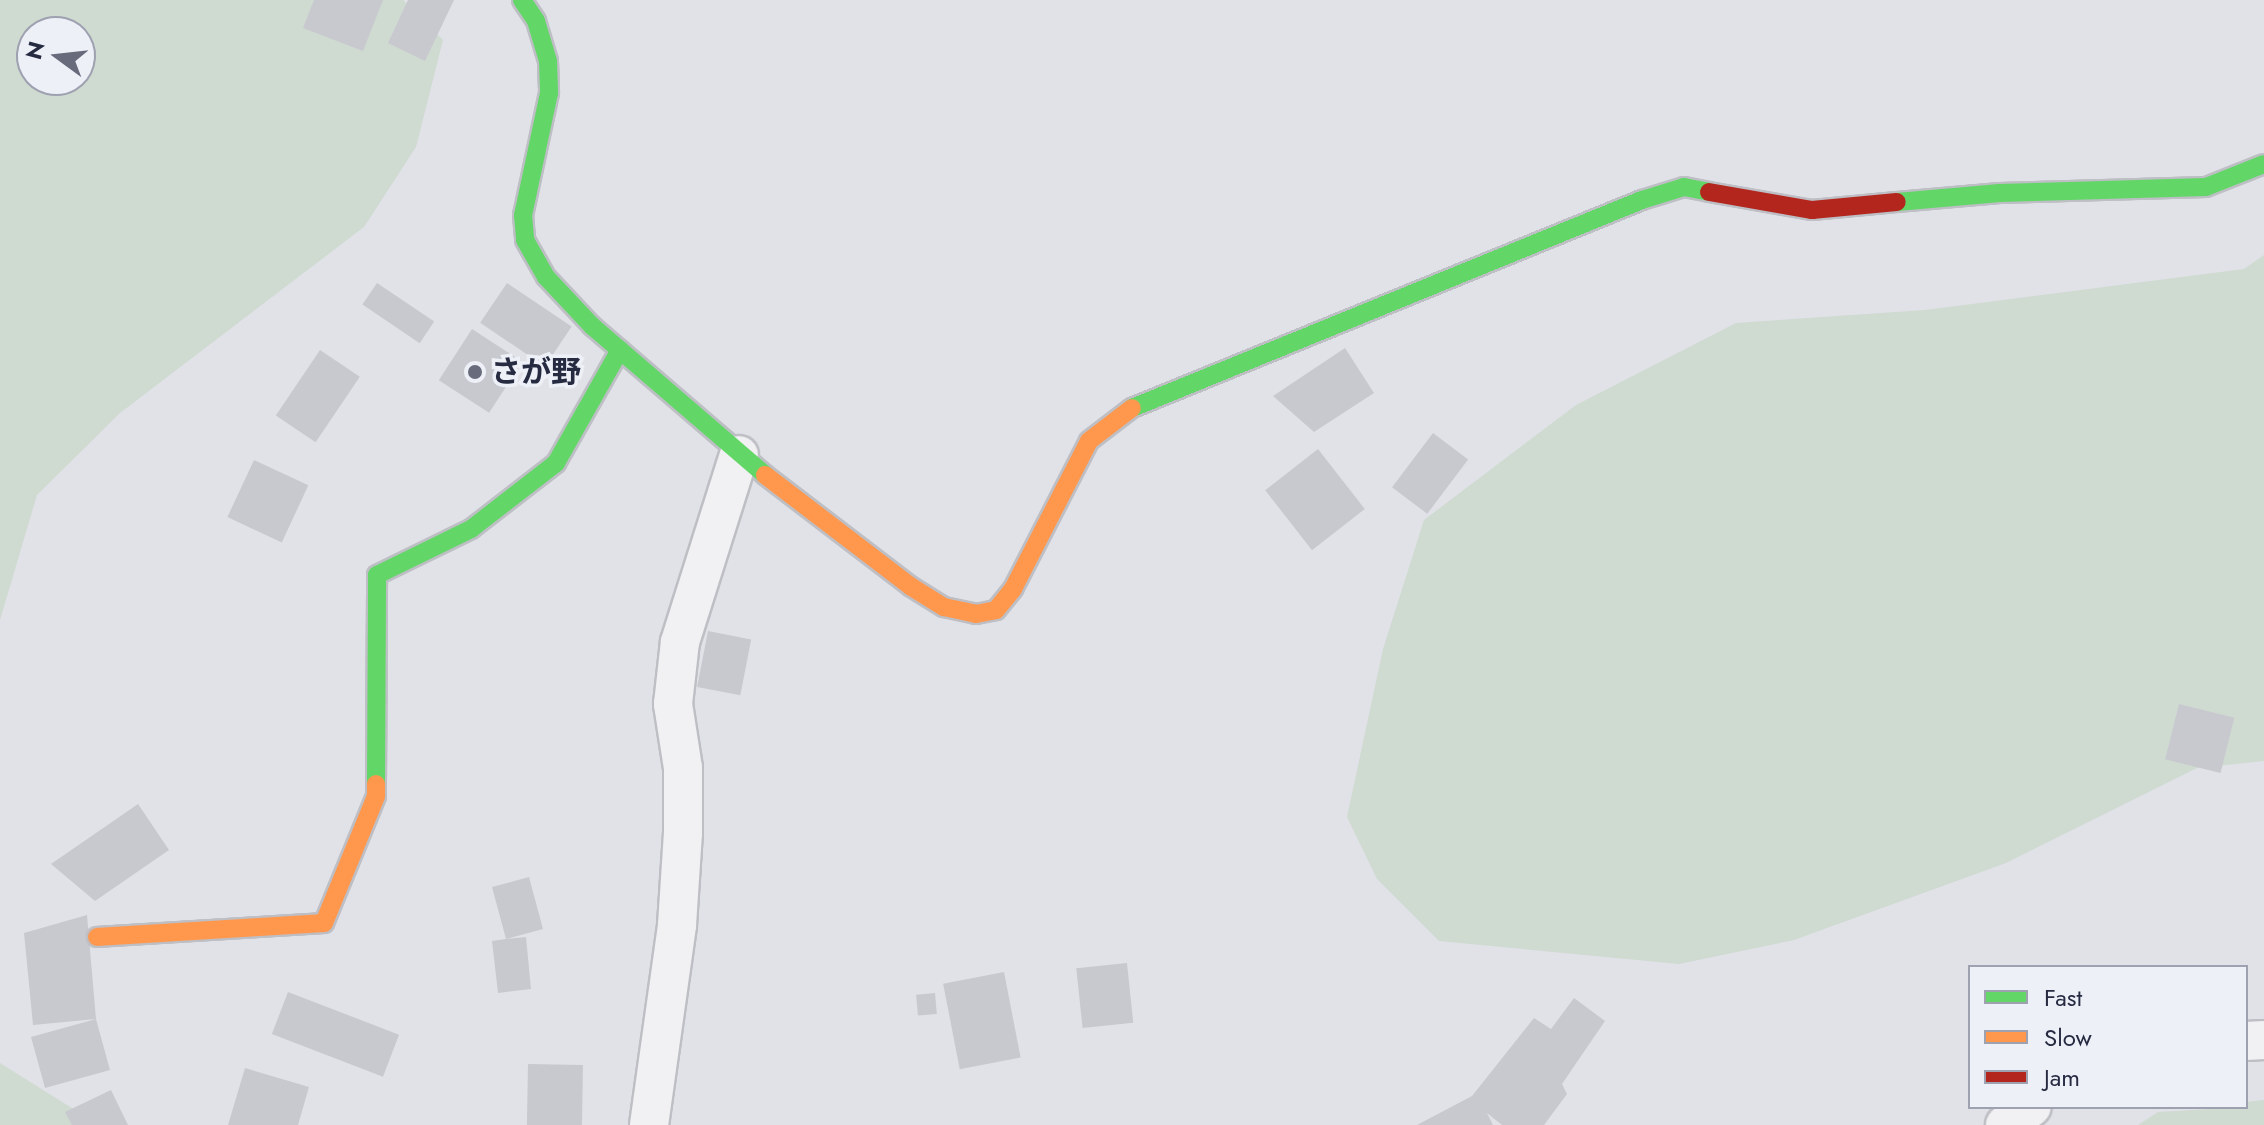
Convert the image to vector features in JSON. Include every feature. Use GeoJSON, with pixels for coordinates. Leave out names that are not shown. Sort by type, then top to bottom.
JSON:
{"type":"FeatureCollection","features":[{"type":"Feature","properties":{"kind":"street"},"geometry":{"type":"LineString","coordinates":[[522,0],[540,34],[549,93],[523,215],[525,240],[546,277],[620,350],[739,455],[910,586],[944,607],[976,614],[996,610],[1013,589],[1089,441],[1142,400],[1495,264],[1642,200],[1684,187],[1812,210],[2000,193],[2206,187],[2264,164]]}},
{"type":"Feature","properties":{"kind":"street"},"geometry":{"type":"LineString","coordinates":[[97,937],[324,923],[376,796],[377,575],[471,529],[556,463],[620,350]]}},
{"type":"Feature","properties":{"kind":"street"},"geometry":{"type":"LineString","coordinates":[[649,1125],[677,925],[683,833],[683,768],[673,704],[680,642],[739,455]]}},
{"type":"Feature","properties":{"kind":"street"},"geometry":{"type":"LineString","coordinates":[[2005,1125],[2029,1109]]}},
{"type":"Feature","properties":{"kind":"shaded area"},"geometry":{"type":"Polygon","coordinates":[[[0,0],[403,0],[443,40],[416,147],[364,227],[120,413],[37,495],[0,620],[0,0]]]}},
{"type":"Feature","properties":{"kind":"shaded area"},"geometry":{"type":"Polygon","coordinates":[[[2264,255],[2264,761],[2197,768],[2006,863],[1794,940],[1679,964],[1439,941],[1377,879],[1347,817],[1383,649],[1424,520],[1576,405],[1736,323],[1925,310],[2244,269],[2264,255]]]}},
{"type":"Feature","properties":{"kind":"shaded area"},"geometry":{"type":"Polygon","coordinates":[[[0,1063],[99,1125],[0,1125],[0,1063]]]}},
{"type":"Feature","properties":{"kind":"shaded area"},"geometry":{"type":"Polygon","coordinates":[[[2264,1100],[2264,1125],[2138,1125],[2158,1112],[2248,1109],[2248,1102],[2264,1100]]]}},
{"type":"Feature","properties":{"kind":"building"},"geometry":{"type":"Polygon","coordinates":[[[314,0],[383,0],[363,51],[303,28],[314,0]]]}},
{"type":"Feature","properties":{"kind":"building"},"geometry":{"type":"Polygon","coordinates":[[[408,0],[454,0],[425,61],[388,43],[408,0]]]}},
{"type":"Feature","properties":{"kind":"building"},"geometry":{"type":"Polygon","coordinates":[[[377,283],[434,322],[420,343],[362,305],[377,283]]]}},
{"type":"Feature","properties":{"kind":"building"},"geometry":{"type":"Polygon","coordinates":[[[507,283],[572,327],[545,366],[480,323],[507,283]]]}},
{"type":"Feature","properties":{"kind":"building"},"geometry":{"type":"Polygon","coordinates":[[[472,329],[522,362],[489,413],[439,380],[472,329]]]}},
{"type":"Feature","properties":{"kind":"building"},"geometry":{"type":"Polygon","coordinates":[[[1345,348],[1374,393],[1314,432],[1273,396],[1345,348]]]}},
{"type":"Feature","properties":{"kind":"building"},"geometry":{"type":"Polygon","coordinates":[[[320,350],[360,377],[316,442],[276,415],[320,350]]]}},
{"type":"Feature","properties":{"kind":"building"},"geometry":{"type":"Polygon","coordinates":[[[1433,433],[1468,459],[1427,514],[1392,487],[1433,433]]]}},
{"type":"Feature","properties":{"kind":"building"},"geometry":{"type":"Polygon","coordinates":[[[1318,449],[1365,509],[1312,550],[1265,490],[1318,449]]]}},
{"type":"Feature","properties":{"kind":"building"},"geometry":{"type":"Polygon","coordinates":[[[254,460],[308,485],[282,542],[227,517],[254,460]]]}},
{"type":"Feature","properties":{"kind":"building"},"geometry":{"type":"Polygon","coordinates":[[[708,631],[751,639],[740,695],[697,687],[708,631]]]}},
{"type":"Feature","properties":{"kind":"building"},"geometry":{"type":"Polygon","coordinates":[[[2179,704],[2234,718],[2221,773],[2165,759],[2179,704]]]}},
{"type":"Feature","properties":{"kind":"building"},"geometry":{"type":"Polygon","coordinates":[[[138,804],[169,850],[95,901],[51,864],[138,804]]]}},
{"type":"Feature","properties":{"kind":"building"},"geometry":{"type":"Polygon","coordinates":[[[529,877],[543,929],[506,939],[492,887],[529,877]]]}},
{"type":"Feature","properties":{"kind":"building"},"geometry":{"type":"Polygon","coordinates":[[[87,915],[96,1019],[33,1025],[24,933],[87,915]]]}},
{"type":"Feature","properties":{"kind":"building"},"geometry":{"type":"Polygon","coordinates":[[[526,937],[531,989],[498,993],[492,941],[526,937]]]}},
{"type":"Feature","properties":{"kind":"building"},"geometry":{"type":"Polygon","coordinates":[[[1127,963],[1133,1023],[1083,1028],[1076,968],[1127,963]]]}},
{"type":"Feature","properties":{"kind":"building"},"geometry":{"type":"Polygon","coordinates":[[[1004,972],[1021,1057],[960,1069],[943,984],[1004,972]]]}},
{"type":"Feature","properties":{"kind":"building"},"geometry":{"type":"Polygon","coordinates":[[[288,992],[399,1035],[383,1077],[272,1034],[288,992]]]}},
{"type":"Feature","properties":{"kind":"building"},"geometry":{"type":"Polygon","coordinates":[[[935,993],[937,1014],[918,1016],[916,995],[935,993]]]}},
{"type":"Feature","properties":{"kind":"building"},"geometry":{"type":"Polygon","coordinates":[[[1574,998],[1605,1021],[1562,1084],[1567,1094],[1544,1125],[1502,1125],[1487,1113],[1493,1125],[1417,1125],[1472,1096],[1534,1018],[1551,1029],[1574,998]]]}},
{"type":"Feature","properties":{"kind":"building"},"geometry":{"type":"Polygon","coordinates":[[[96,1019],[110,1070],[45,1088],[31,1037],[96,1019]]]}},
{"type":"Feature","properties":{"kind":"building"},"geometry":{"type":"Polygon","coordinates":[[[528,1064],[583,1065],[582,1125],[527,1125],[528,1064]]]}},
{"type":"Feature","properties":{"kind":"building"},"geometry":{"type":"Polygon","coordinates":[[[245,1068],[309,1087],[298,1125],[228,1125],[245,1068]]]}},
{"type":"Feature","properties":{"kind":"building"},"geometry":{"type":"Polygon","coordinates":[[[111,1090],[128,1125],[72,1125],[65,1112],[111,1090]]]}},
{"type":"Feature","properties":{"kind":"traffic: fast"},"geometry":{"type":"LineString","coordinates":[[522,0],[536,21],[548,61],[549,93],[523,215],[525,240],[546,277],[592,326],[765,475]]}},
{"type":"Feature","properties":{"kind":"traffic: fast"},"geometry":{"type":"LineString","coordinates":[[1897,202],[2000,193],[2206,187],[2264,164]]}},
{"type":"Feature","properties":{"kind":"traffic: fast"},"geometry":{"type":"LineString","coordinates":[[1132,408],[1642,200],[1684,187],[1709,192]]}},
{"type":"Feature","properties":{"kind":"traffic: fast"},"geometry":{"type":"LineString","coordinates":[[376,784],[377,575],[471,529],[556,463],[620,350]]}},
{"type":"Feature","properties":{"kind":"traffic: slow"},"geometry":{"type":"LineString","coordinates":[[765,475],[910,586],[944,607],[976,614],[996,610],[1013,589],[1089,441],[1132,408]]}},
{"type":"Feature","properties":{"kind":"traffic: slow"},"geometry":{"type":"LineString","coordinates":[[97,937],[324,923],[376,796],[376,784]]}},
{"type":"Feature","properties":{"kind":"traffic: jam"},"geometry":{"type":"LineString","coordinates":[[1709,192],[1812,210],[1897,202]]}},
{"type":"Feature","properties":{"kind":"place","name":"さが野"},"geometry":{"type":"Point","coordinates":[475,372]}}]}
